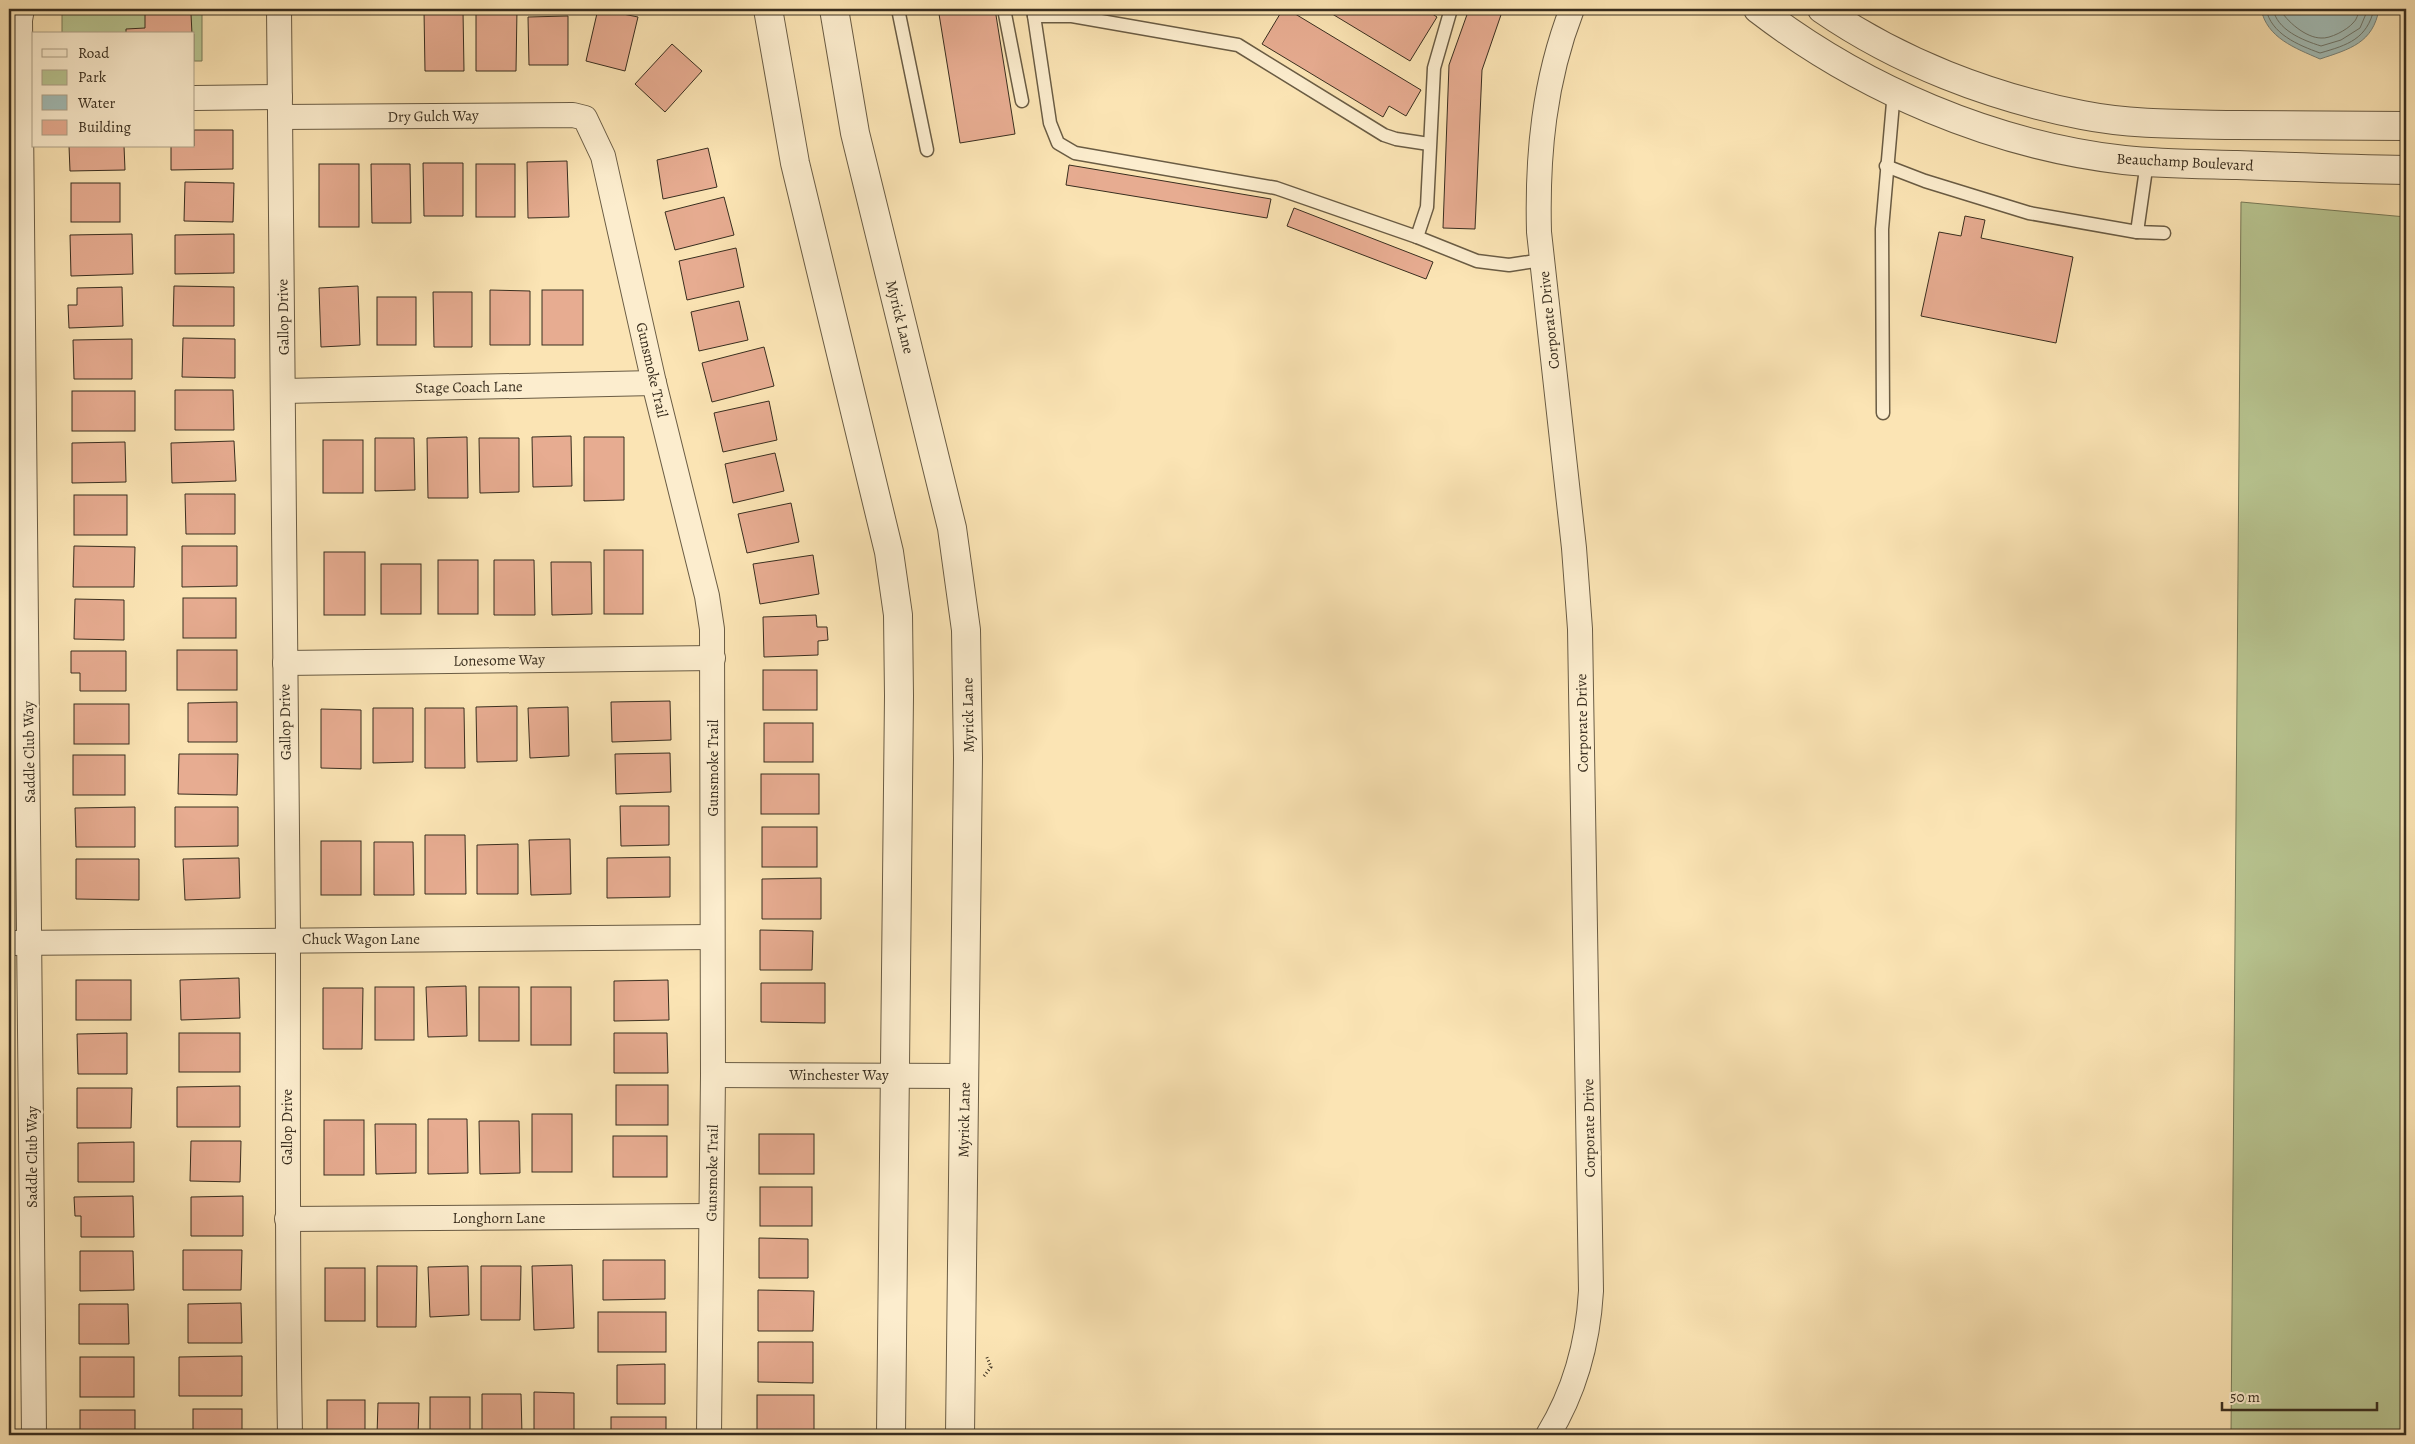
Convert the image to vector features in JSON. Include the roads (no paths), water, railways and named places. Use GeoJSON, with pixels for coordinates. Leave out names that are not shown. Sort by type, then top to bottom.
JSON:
{"type":"FeatureCollection","features":[{"type":"Feature","properties":{"kind":"street","name":"Saddle Club Way"},"geometry":{"type":"LineString","coordinates":[[22,9],[20,20],[28,99],[20,942],[34,1435]]}},
{"type":"Feature","properties":{"kind":"street","name":"Gallop Drive"},"geometry":{"type":"LineString","coordinates":[[279,9],[288,940],[286,1219],[290,1435]]}},
{"type":"Feature","properties":{"kind":"street"},"geometry":{"type":"LineString","coordinates":[[768,9],[795,163],[889,552],[898,615],[899,696],[891,1435]]}},
{"type":"Feature","properties":{"kind":"street","name":"Myrick Lane"},"geometry":{"type":"LineString","coordinates":[[834,9],[855,133],[950,519],[966,630],[968,699],[960,1435]]}},
{"type":"Feature","properties":{"kind":"street","name":"Corporate Drive"},"geometry":{"type":"LineString","coordinates":[[1548,1435],[1564,1406],[1580,1363],[1590,1315],[1591,1291],[1580,629],[1574,548],[1542,260],[1538,197],[1542,125],[1557,55],[1572,9]]}},
{"type":"Feature","properties":{"kind":"street","name":"Beauchamp Boulevard"},"geometry":{"type":"LineString","coordinates":[[1758,9],[1838,63],[1894,91],[1990,131],[2071,151],[2147,162],[2406,170]]}},
{"type":"Feature","properties":{"kind":"street"},"geometry":{"type":"LineString","coordinates":[[1822,9],[1882,47],[1952,78],[2020,100],[2083,116],[2140,122],[2206,125],[2406,126]]}},
{"type":"Feature","properties":{"kind":"street","name":"Dry Gulch Way"},"geometry":{"type":"LineString","coordinates":[[195,98],[280,107],[574,115],[585,118]]}},
{"type":"Feature","properties":{"kind":"street","name":"Gunsmoke Trail"},"geometry":{"type":"LineString","coordinates":[[585,118],[603,156],[654,384],[707,596],[713,658],[712,937],[714,1075],[709,1435]]}},
{"type":"Feature","properties":{"kind":"street","name":"Stage Coach Lane"},"geometry":{"type":"LineString","coordinates":[[284,390],[654,384]]}},
{"type":"Feature","properties":{"kind":"street","name":"Lonesome Way"},"geometry":{"type":"LineString","coordinates":[[285,663],[713,658]]}},
{"type":"Feature","properties":{"kind":"street","name":"Chuck Wagon Lane"},"geometry":{"type":"LineString","coordinates":[[20,942],[712,937]]}},
{"type":"Feature","properties":{"kind":"street","name":"Winchester Way"},"geometry":{"type":"LineString","coordinates":[[714,1075],[964,1076]]}},
{"type":"Feature","properties":{"kind":"street","name":"Longhorn Lane"},"geometry":{"type":"LineString","coordinates":[[286,1219],[711,1216]]}},
{"type":"Feature","properties":{"kind":"lane"},"geometry":{"type":"LineString","coordinates":[[898,9],[927,150]]}},
{"type":"Feature","properties":{"kind":"lane"},"geometry":{"type":"LineString","coordinates":[[1004,9],[1022,101]]}},
{"type":"Feature","properties":{"kind":"lane"},"geometry":{"type":"LineString","coordinates":[[1417,237],[1427,208],[1434,68],[1451,9]]}},
{"type":"Feature","properties":{"kind":"lane"},"geometry":{"type":"LineString","coordinates":[[1429,144],[1396,139],[1384,135],[1238,45],[1072,16],[1034,12],[1050,123],[1058,143],[1074,153],[1276,188],[1417,237],[1477,261],[1509,265],[1542,260]]}},
{"type":"Feature","properties":{"kind":"lane"},"geometry":{"type":"LineString","coordinates":[[1883,413],[1882,229],[1894,91]]}},
{"type":"Feature","properties":{"kind":"lane"},"geometry":{"type":"LineString","coordinates":[[2137,232],[2147,162]]}},
{"type":"Feature","properties":{"kind":"lane"},"geometry":{"type":"LineString","coordinates":[[1886,166],[1925,181],[2028,214],[2137,232],[2164,233]]}},
{"type":"Feature","properties":{"kind":"water"},"geometry":{"type":"Polygon","coordinates":[[[2261,9],[2379,9],[2376,21],[2366,37],[2350,48],[2320,59],[2283,41],[2269,28],[2261,9]]]}}]}
